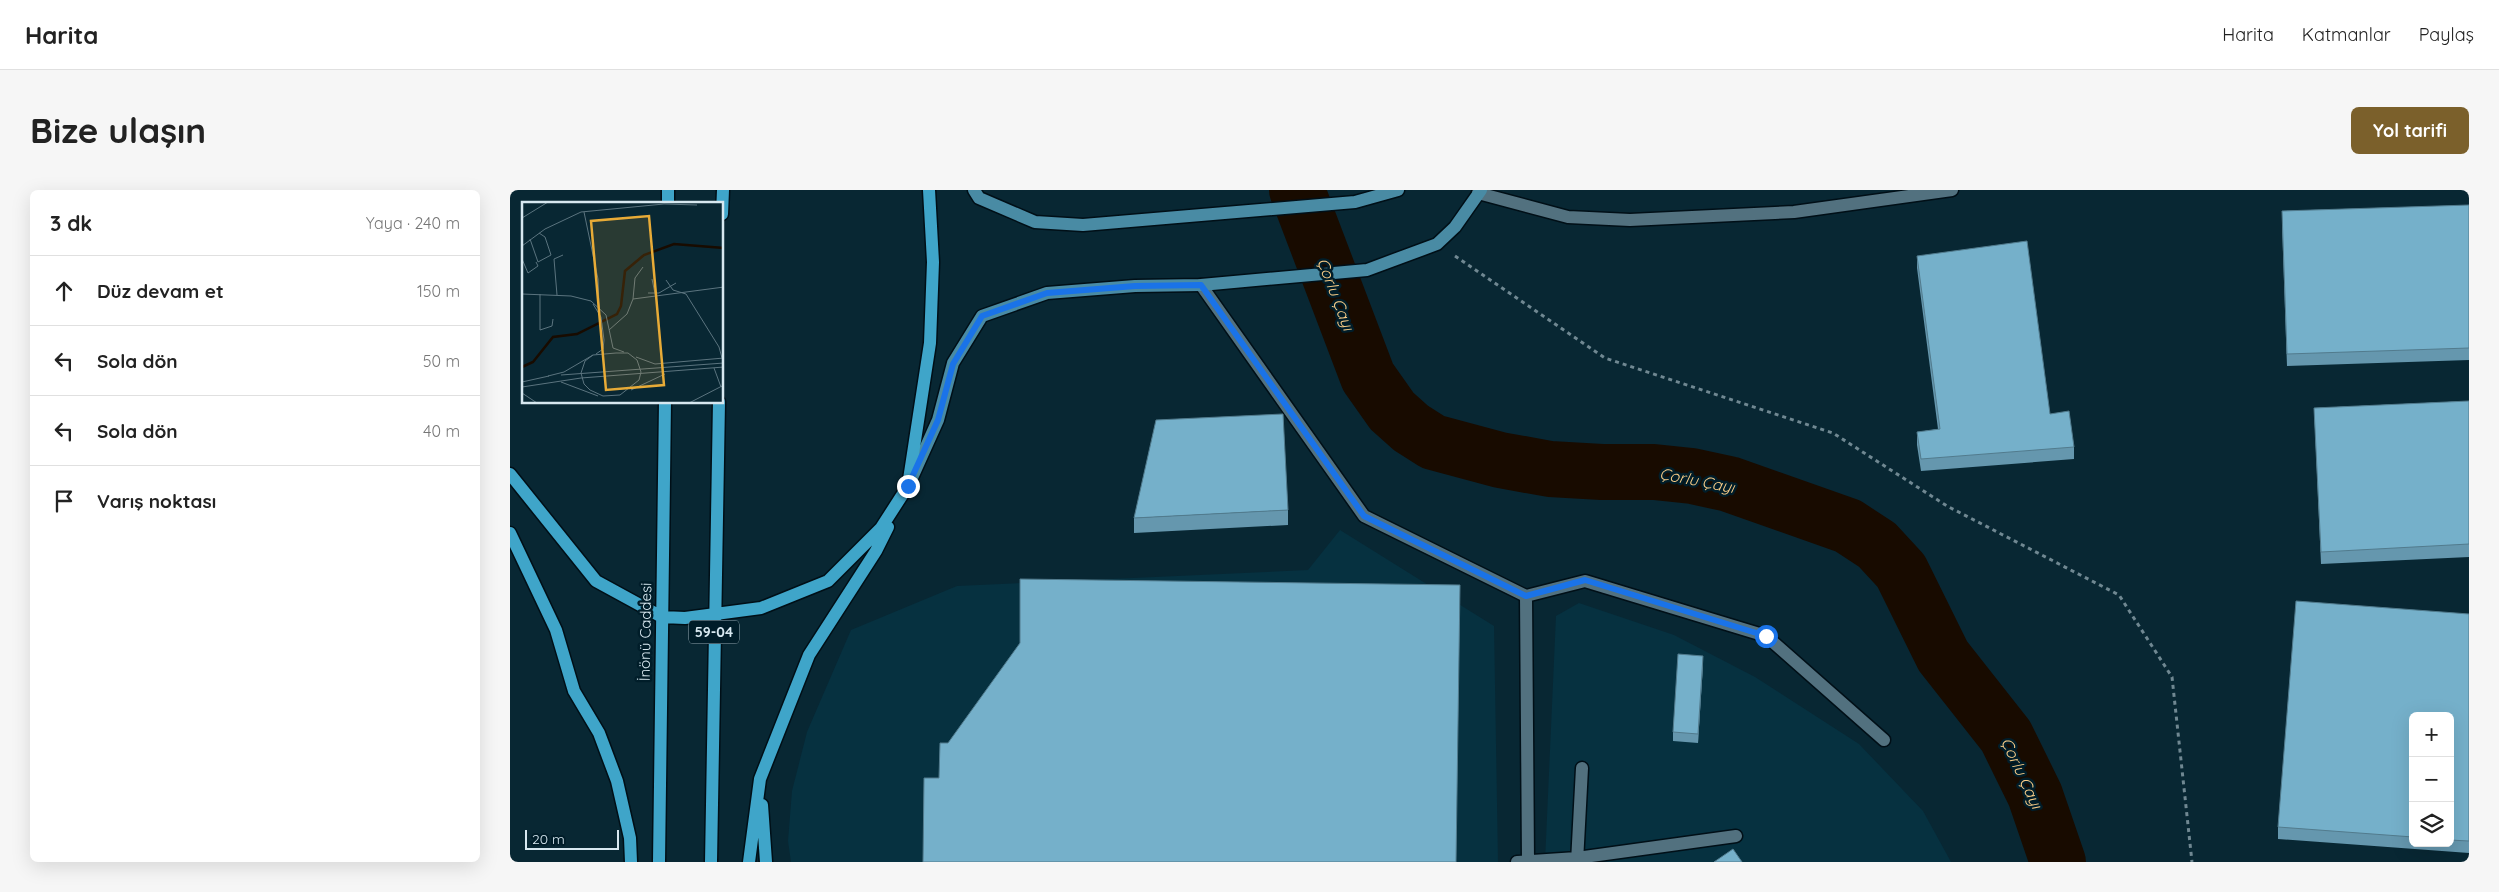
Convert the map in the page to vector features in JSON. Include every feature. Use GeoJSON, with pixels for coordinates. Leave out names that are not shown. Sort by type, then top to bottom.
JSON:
{"type":"FeatureCollection","features":[{"type":"Feature","properties":{"kind":"main road"},"geometry":{"type":"LineString","coordinates":[[749,862],[760,779],[809,655],[876,551],[908,486],[930,344],[933,262],[929,190]]}},
{"type":"Feature","properties":{"kind":"main road","name":"İnönü Caddesi"},"geometry":{"type":"LineString","coordinates":[[659,862],[665,404]]}},
{"type":"Feature","properties":{"kind":"main road","name":"59-04"},"geometry":{"type":"LineString","coordinates":[[711,862],[719,404]]}},
{"type":"Feature","properties":{"kind":"main road"},"geometry":{"type":"LineString","coordinates":[[510,474],[596,581],[662,617],[685,618],[761,608],[828,580],[881,528],[908,486]]}},
{"type":"Feature","properties":{"kind":"main road"},"geometry":{"type":"LineString","coordinates":[[510,533],[556,630],[574,691],[599,733],[617,781],[630,838],[631,862]]}},
{"type":"Feature","properties":{"kind":"main road"},"geometry":{"type":"LineString","coordinates":[[760,779],[766,862]]}},
{"type":"Feature","properties":{"kind":"street"},"geometry":{"type":"LineString","coordinates":[[974,190],[980,198],[1035,222],[1083,225],[1356,202],[1398,190]]}},
{"type":"Feature","properties":{"kind":"street"},"geometry":{"type":"LineString","coordinates":[[908,486],[938,420],[953,364],[982,316],[1047,293],[1135,286],[1201,285],[1367,270],[1438,244],[1454,227],[1479,192],[1568,217],[1630,220],[1794,212],[1952,190]]}},
{"type":"Feature","properties":{"kind":"street"},"geometry":{"type":"LineString","coordinates":[[1201,285],[1364,516],[1526,596],[1585,580],[1766,636],[1884,740]]}},
{"type":"Feature","properties":{"kind":"street"},"geometry":{"type":"LineString","coordinates":[[1526,596],[1524,862],[1577,860],[1736,836]]}},
{"type":"Feature","properties":{"kind":"street"},"geometry":{"type":"LineString","coordinates":[[1577,860],[1582,768]]}},
{"type":"Feature","properties":{"kind":"path"},"geometry":{"type":"LineString","coordinates":[[1438,244],[1605,358],[1833,433],[1947,506],[2119,595],[2172,677],[2192,862]]}},
{"type":"Feature","properties":{"kind":"shaded area"},"geometry":{"type":"Polygon","coordinates":[[[1340,530],[1494,626],[1498,862],[791,862],[788,841],[792,791],[807,732],[851,630],[957,586],[1308,570],[1340,530]]]}},
{"type":"Feature","properties":{"kind":"shaded area"},"geometry":{"type":"Polygon","coordinates":[[[1579,603],[1674,635],[1755,677],[1859,744],[1923,811],[1951,862],[1545,862],[1556,616],[1579,603]]]}},
{"type":"Feature","properties":{"kind":"building"},"geometry":{"type":"Polygon","coordinates":[[[2469,205],[2469,348],[2287,354],[2282,211],[2469,205]]]}},
{"type":"Feature","properties":{"kind":"building"},"geometry":{"type":"Polygon","coordinates":[[[2027,241],[2050,414],[2069,411],[2074,447],[1921,459],[1917,432],[1940,429],[1917,256],[2027,241]]]}},
{"type":"Feature","properties":{"kind":"building"},"geometry":{"type":"Polygon","coordinates":[[[2469,401],[2469,544],[2321,552],[2314,408],[2469,401]]]}},
{"type":"Feature","properties":{"kind":"building"},"geometry":{"type":"Polygon","coordinates":[[[1283,414],[1288,510],[1134,518],[1156,420],[1283,414]]]}},
{"type":"Feature","properties":{"kind":"building"},"geometry":{"type":"Polygon","coordinates":[[[1020,579],[1460,585],[1456,862],[923,862],[924,778],[939,778],[940,743],[948,743],[1020,643],[1020,579]]]}},
{"type":"Feature","properties":{"kind":"building"},"geometry":{"type":"Polygon","coordinates":[[[2296,601],[2469,614],[2469,841],[2454,840],[2454,712],[2409,712],[2409,837],[2278,827],[2296,601]]]}},
{"type":"Feature","properties":{"kind":"building"},"geometry":{"type":"Polygon","coordinates":[[[1678,654],[1703,656],[1698,734],[1673,732],[1678,654]]]}},
{"type":"Feature","properties":{"kind":"building"},"geometry":{"type":"Polygon","coordinates":[[[1733,849],[1742,862],[1714,862],[1733,849]]]}},
{"type":"Feature","properties":{"kind":"waterway","name":"Çorlu Çayı"},"geometry":{"type":"LineString","coordinates":[[1297,190],[1368,377],[1392,411],[1411,428],[1433,442],[1500,460],[1550,469],[1654,472],[1692,476],[1729,484],[1848,526],[1877,545],[1901,571],[1943,656],[2006,736],[2035,795],[2058,862]]}},
{"type":"Feature","properties":{"kind":"route"},"geometry":{"type":"LineString","coordinates":[[908,486],[938,420],[953,364],[982,316],[1047,293],[1135,286],[1201,285],[1364,516],[1526,596],[1585,580],[1766,636]]}}]}
